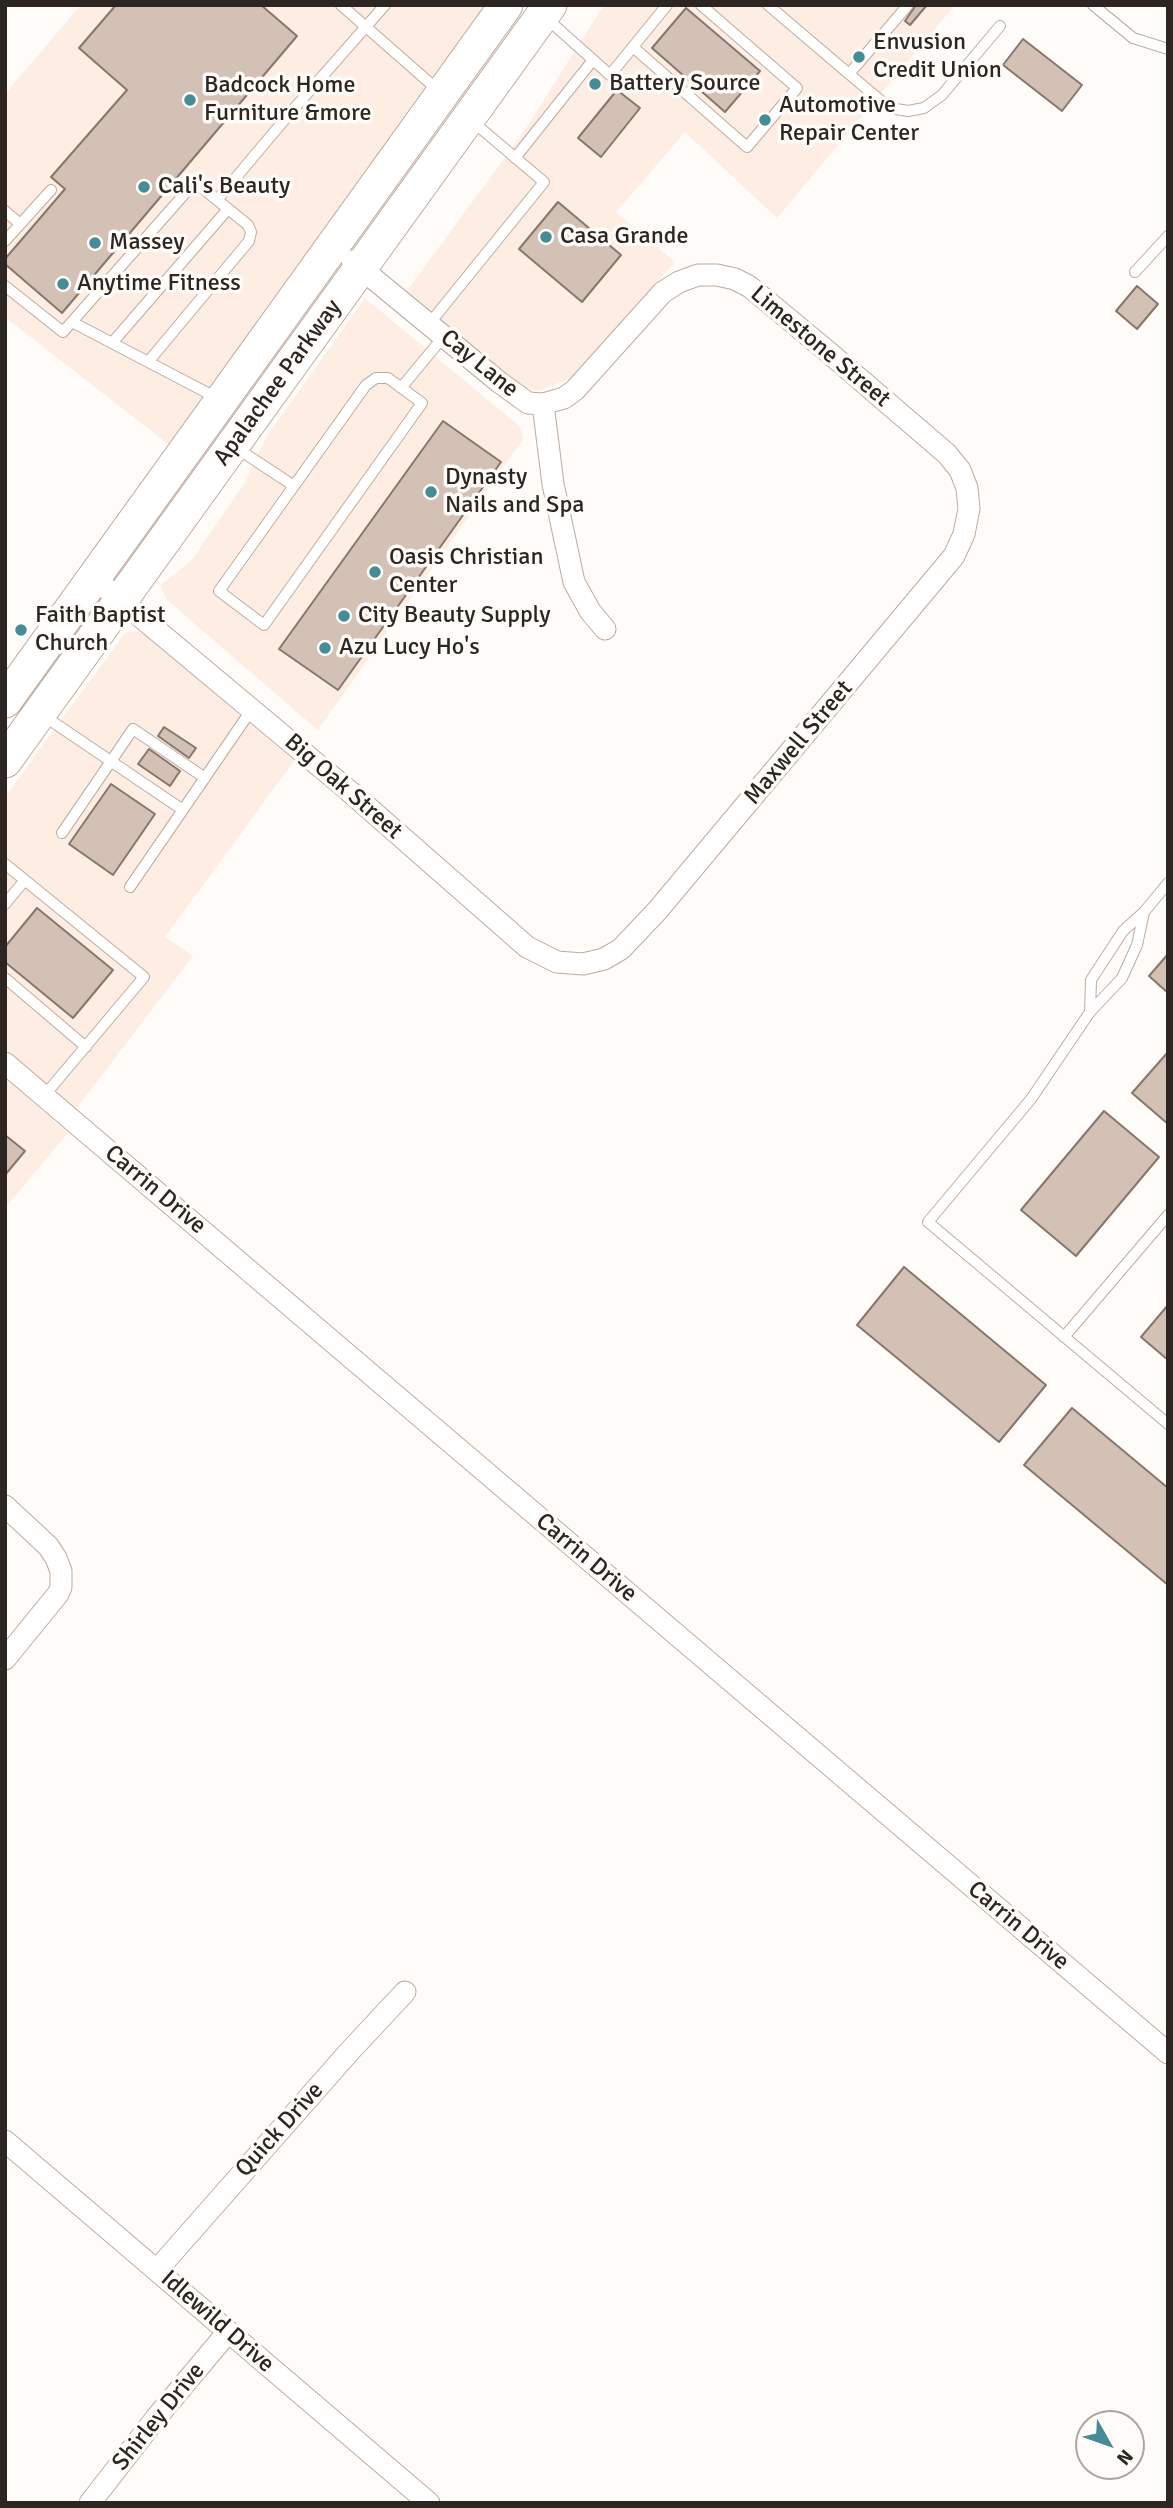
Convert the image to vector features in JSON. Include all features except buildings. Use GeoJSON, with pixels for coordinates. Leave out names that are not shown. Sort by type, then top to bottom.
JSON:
{"type":"FeatureCollection","features":[{"type":"Feature","properties":{"kind":"main road","name":"Apalachee Parkway"},"geometry":{"type":"LineString","coordinates":[[5,701],[506,5]]}},
{"type":"Feature","properties":{"kind":"main road","name":"Apalachee Parkway"},"geometry":{"type":"LineString","coordinates":[[5,761],[546,10]]}},
{"type":"Feature","properties":{"kind":"street","name":"Cay Lane"},"geometry":{"type":"LineString","coordinates":[[332,246],[528,403],[543,404],[554,484],[574,582],[590,611],[605,629]]}},
{"type":"Feature","properties":{"kind":"street","name":"Limestone Street"},"geometry":{"type":"LineString","coordinates":[[543,404],[564,398],[575,390],[663,292],[698,275],[726,277],[750,287],[947,454],[960,470],[967,488],[969,509]]}},
{"type":"Feature","properties":{"kind":"street","name":"Maxwell Street"},"geometry":{"type":"LineString","coordinates":[[604,959],[621,949],[657,911],[944,570],[964,534],[969,509]]}},
{"type":"Feature","properties":{"kind":"street","name":"Big Oak Street"},"geometry":{"type":"LineString","coordinates":[[94,578],[252,709],[527,947],[557,962],[583,964],[604,959]]}},
{"type":"Feature","properties":{"kind":"street","name":"Carrin Drive"},"geometry":{"type":"LineString","coordinates":[[5,1063],[1168,2053]]}},
{"type":"Feature","properties":{"kind":"street"},"geometry":{"type":"LineString","coordinates":[[5,1506],[48,1546],[57,1558],[61,1572],[61,1587],[42,1616],[5,1659]]}},
{"type":"Feature","properties":{"kind":"street","name":"Quick Drive"},"geometry":{"type":"LineString","coordinates":[[157,2270],[405,1992]]}},
{"type":"Feature","properties":{"kind":"street","name":"Idlewild Drive"},"geometry":{"type":"LineString","coordinates":[[5,2141],[429,2503]]}},
{"type":"Feature","properties":{"kind":"street","name":"Shirley Drive"},"geometry":{"type":"LineString","coordinates":[[90,2503],[228,2332]]}},
{"type":"Feature","properties":{"kind":"lane"},"geometry":{"type":"LineString","coordinates":[[341,5],[442,93]]}},
{"type":"Feature","properties":{"kind":"lane"},"geometry":{"type":"LineString","coordinates":[[218,200],[291,111],[385,5]]}},
{"type":"Feature","properties":{"kind":"lane"},"geometry":{"type":"LineString","coordinates":[[546,10],[610,75],[667,5]]}},
{"type":"Feature","properties":{"kind":"lane"},"geometry":{"type":"LineString","coordinates":[[633,47],[747,147],[797,88],[701,5]]}},
{"type":"Feature","properties":{"kind":"lane"},"geometry":{"type":"LineString","coordinates":[[768,5],[890,108],[908,111],[924,108],[942,95],[1000,26]]}},
{"type":"Feature","properties":{"kind":"lane"},"geometry":{"type":"LineString","coordinates":[[849,74],[908,5]]}},
{"type":"Feature","properties":{"kind":"lane"},"geometry":{"type":"LineString","coordinates":[[1093,5],[1133,38],[1168,49]]}},
{"type":"Feature","properties":{"kind":"lane"},"geometry":{"type":"LineString","coordinates":[[515,158],[593,60]]}},
{"type":"Feature","properties":{"kind":"lane"},"geometry":{"type":"LineString","coordinates":[[401,388],[436,330],[544,182],[469,118]]}},
{"type":"Feature","properties":{"kind":"lane"},"geometry":{"type":"LineString","coordinates":[[5,286],[63,332],[195,182],[248,225],[251,232],[249,241],[148,362]]}},
{"type":"Feature","properties":{"kind":"lane"},"geometry":{"type":"LineString","coordinates":[[5,241],[51,190]]}},
{"type":"Feature","properties":{"kind":"lane"},"geometry":{"type":"LineString","coordinates":[[112,343],[228,209]]}},
{"type":"Feature","properties":{"kind":"lane"},"geometry":{"type":"LineString","coordinates":[[5,211],[20,224]]}},
{"type":"Feature","properties":{"kind":"lane"},"geometry":{"type":"LineString","coordinates":[[1135,272],[1168,236]]}},
{"type":"Feature","properties":{"kind":"lane"},"geometry":{"type":"LineString","coordinates":[[72,322],[222,401]]}},
{"type":"Feature","properties":{"kind":"lane"},"geometry":{"type":"LineString","coordinates":[[376,378],[388,378],[422,403],[264,625],[219,591],[294,486],[366,385],[376,378]]}},
{"type":"Feature","properties":{"kind":"lane"},"geometry":{"type":"LineString","coordinates":[[232,446],[294,486]]}},
{"type":"Feature","properties":{"kind":"lane"},"geometry":{"type":"LineString","coordinates":[[130,887],[252,709]]}},
{"type":"Feature","properties":{"kind":"lane"},"geometry":{"type":"LineString","coordinates":[[40,713],[183,810]]}},
{"type":"Feature","properties":{"kind":"lane"},"geometry":{"type":"LineString","coordinates":[[62,833],[133,729],[205,778]]}},
{"type":"Feature","properties":{"kind":"lane"},"geometry":{"type":"LineString","coordinates":[[5,864],[144,977],[44,1096]]}},
{"type":"Feature","properties":{"kind":"lane"},"geometry":{"type":"LineString","coordinates":[[5,904],[25,880]]}},
{"type":"Feature","properties":{"kind":"lane"},"geometry":{"type":"LineString","coordinates":[[1090,1012],[1091,980],[1122,931],[1144,912],[1168,883]]}},
{"type":"Feature","properties":{"kind":"lane"},"geometry":{"type":"LineString","coordinates":[[1144,912],[1137,945],[1122,978],[1090,1012],[1031,1099],[928,1222],[1168,1424]]}},
{"type":"Feature","properties":{"kind":"lane"},"geometry":{"type":"LineString","coordinates":[[5,978],[86,1047]]}},
{"type":"Feature","properties":{"kind":"lane"},"geometry":{"type":"LineString","coordinates":[[1064,1337],[1168,1215]]}},
{"type":"Feature","properties":{"kind":"shaded area"},"geometry":{"type":"Polygon","coordinates":[[[81,5],[487,5],[172,447],[5,317],[5,94],[81,5]]]}},
{"type":"Feature","properties":{"kind":"shaded area"},"geometry":{"type":"Polygon","coordinates":[[[604,5],[955,5],[777,218],[685,132],[616,212],[675,262],[571,378],[539,391],[524,387],[406,292],[523,133],[604,5]]]}},
{"type":"Feature","properties":{"kind":"shaded area"},"geometry":{"type":"Polygon","coordinates":[[[365,298],[519,426],[524,438],[318,730],[167,600],[160,585],[191,561],[244,484],[267,436],[365,298]]]}},
{"type":"Feature","properties":{"kind":"shaded area"},"geometry":{"type":"Polygon","coordinates":[[[135,631],[144,634],[294,761],[165,937],[193,956],[76,1109],[5,1049],[5,797],[125,633],[135,631]]]}},
{"type":"Feature","properties":{"kind":"shaded area"},"geometry":{"type":"Polygon","coordinates":[[[5,1078],[68,1133],[5,1208],[5,1078]]]}},
{"type":"Feature","properties":{"kind":"place","name":"Envusion Credit Union"},"geometry":{"type":"Point","coordinates":[859,57]}},
{"type":"Feature","properties":{"kind":"place","name":"Battery Source"},"geometry":{"type":"Point","coordinates":[595,84]}},
{"type":"Feature","properties":{"kind":"place","name":"Badcock Home Furniture &more"},"geometry":{"type":"Point","coordinates":[190,100]}},
{"type":"Feature","properties":{"kind":"place","name":"Automotive Repair Center"},"geometry":{"type":"Point","coordinates":[765,120]}},
{"type":"Feature","properties":{"kind":"place","name":"Cali's Beauty"},"geometry":{"type":"Point","coordinates":[144,187]}},
{"type":"Feature","properties":{"kind":"place","name":"Casa Grande"},"geometry":{"type":"Point","coordinates":[546,237]}},
{"type":"Feature","properties":{"kind":"place","name":"Massey"},"geometry":{"type":"Point","coordinates":[95,243]}},
{"type":"Feature","properties":{"kind":"place","name":"Anytime Fitness"},"geometry":{"type":"Point","coordinates":[63,284]}},
{"type":"Feature","properties":{"kind":"place","name":"Dynasty Nails and Spa"},"geometry":{"type":"Point","coordinates":[431,492]}},
{"type":"Feature","properties":{"kind":"place","name":"Oasis Christian Center"},"geometry":{"type":"Point","coordinates":[375,572]}},
{"type":"Feature","properties":{"kind":"place","name":"City Beauty Supply"},"geometry":{"type":"Point","coordinates":[344,616]}},
{"type":"Feature","properties":{"kind":"place","name":"Faith Baptist Church"},"geometry":{"type":"Point","coordinates":[21,630]}},
{"type":"Feature","properties":{"kind":"place","name":"Azu Lucy Ho's"},"geometry":{"type":"Point","coordinates":[325,648]}}]}
